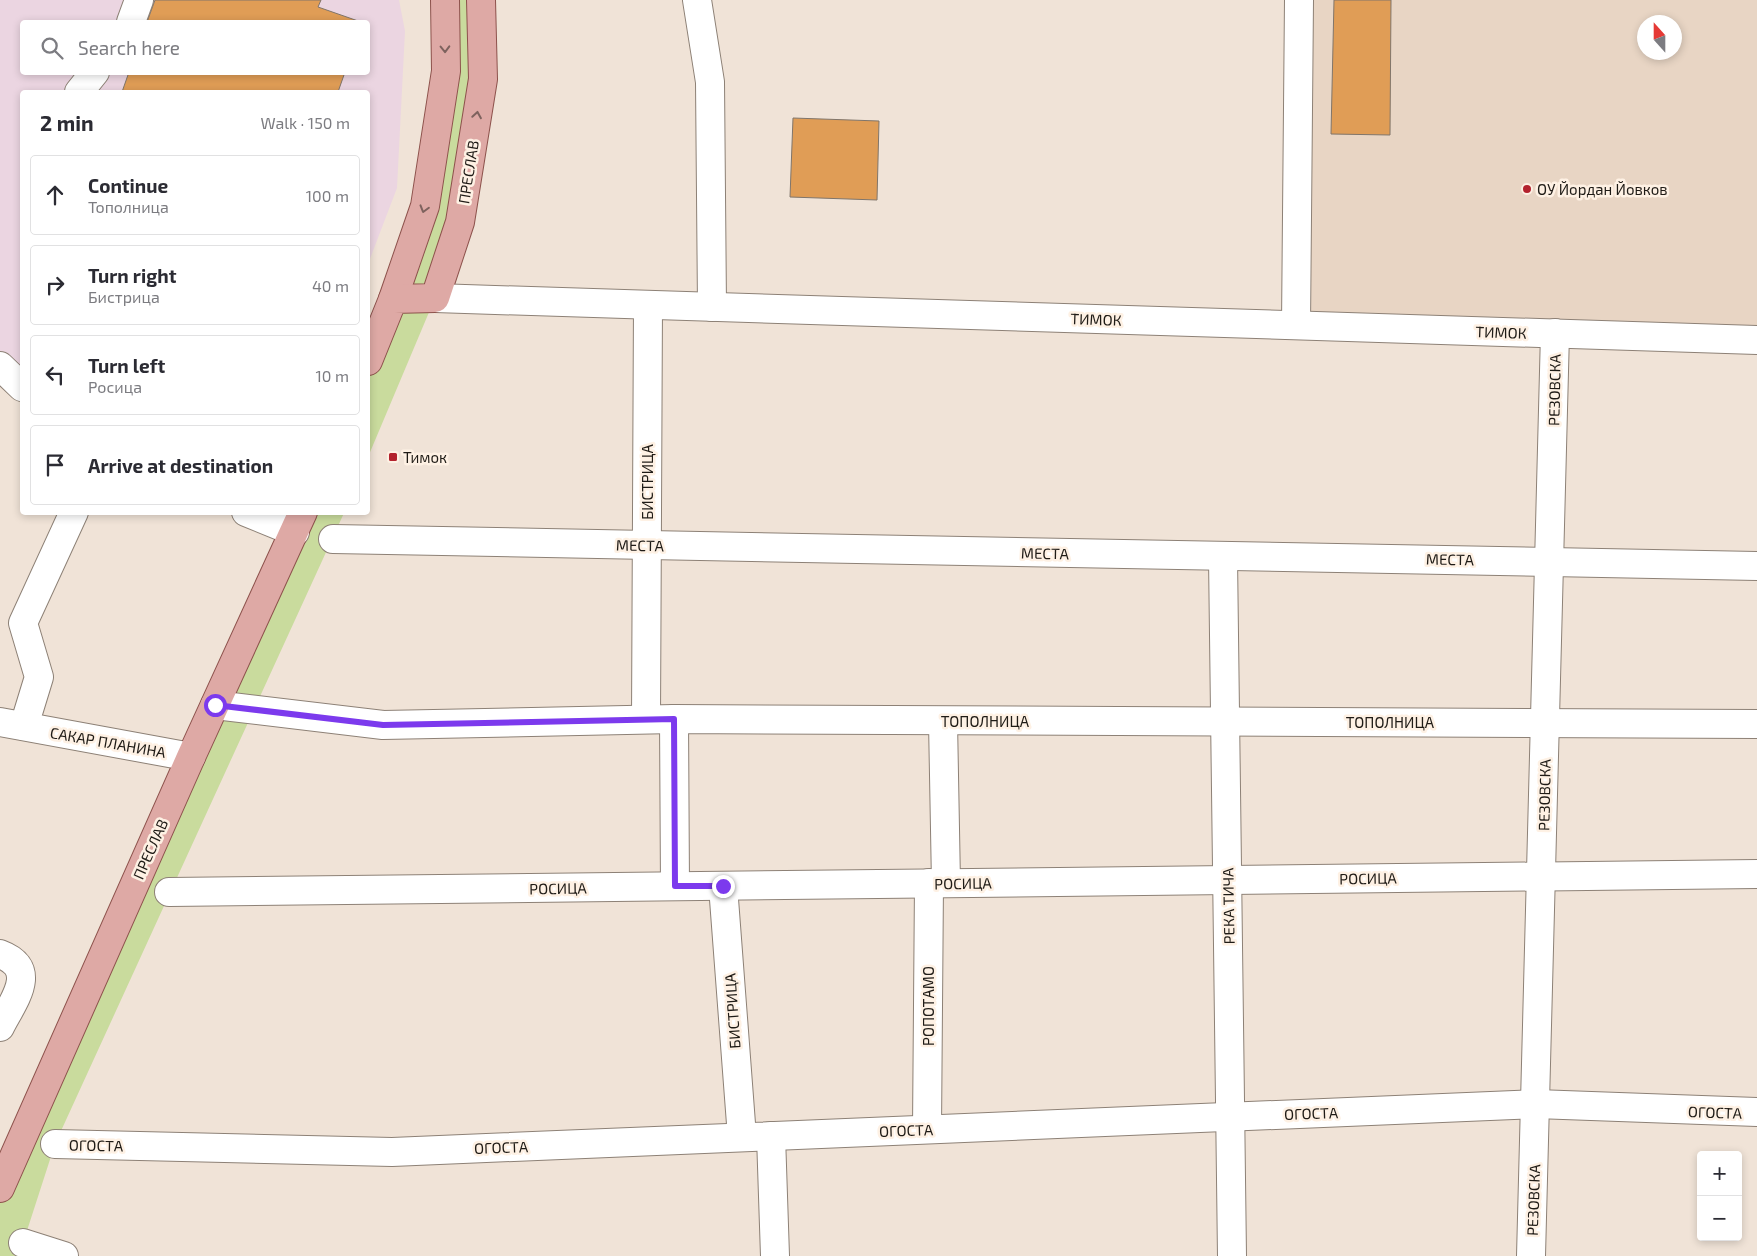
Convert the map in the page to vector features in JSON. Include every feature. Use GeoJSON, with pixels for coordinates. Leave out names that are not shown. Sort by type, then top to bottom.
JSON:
{"type":"FeatureCollection","features":[{"type":"Feature","properties":{"kind":"main road"},"geometry":{"type":"LineString","coordinates":[[370,356],[393,300],[425,206],[446,70],[445,0]]}},
{"type":"Feature","properties":{"kind":"main road","name":"ПРЕСЛАВ"},"geometry":{"type":"LineString","coordinates":[[435,298],[460,222],[483,78],[481,0]]}},
{"type":"Feature","properties":{"kind":"main road"},"geometry":{"type":"LineString","coordinates":[[393,300],[435,298]]}},
{"type":"Feature","properties":{"kind":"main road","name":"ПРЕСЛАВ"},"geometry":{"type":"LineString","coordinates":[[0,1188],[191,757],[299,522]]}},
{"type":"Feature","properties":{"kind":"street"},"geometry":{"type":"LineString","coordinates":[[132,20],[139,0]]}},
{"type":"Feature","properties":{"kind":"street"},"geometry":{"type":"LineString","coordinates":[[698,0],[710,82],[712,307]]}},
{"type":"Feature","properties":{"kind":"street"},"geometry":{"type":"LineString","coordinates":[[1296,325],[1299,0]]}},
{"type":"Feature","properties":{"kind":"street"},"geometry":{"type":"LineString","coordinates":[[81,90],[93,75]]}},
{"type":"Feature","properties":{"kind":"street","name":"ТИМОК"},"geometry":{"type":"LineString","coordinates":[[435,298],[1757,340]]}},
{"type":"Feature","properties":{"kind":"street","name":"БИСТРИЦА"},"geometry":{"type":"LineString","coordinates":[[646,719],[648,305]]}},
{"type":"Feature","properties":{"kind":"street","name":"РЕЗОВСКА"},"geometry":{"type":"LineString","coordinates":[[1531,1256],[1555,333]]}},
{"type":"Feature","properties":{"kind":"street"},"geometry":{"type":"LineString","coordinates":[[0,366],[20,385]]}},
{"type":"Feature","properties":{"kind":"street","name":"САКАР ПЛАНИНА"},"geometry":{"type":"LineString","coordinates":[[73,515],[23,623],[39,677],[12,724],[191,757]]}},
{"type":"Feature","properties":{"kind":"street"},"geometry":{"type":"LineString","coordinates":[[262,515],[299,522]]}},
{"type":"Feature","properties":{"kind":"street","name":"МЕСТА"},"geometry":{"type":"LineString","coordinates":[[333,538],[1757,566]]}},
{"type":"Feature","properties":{"kind":"street","name":"РЕКА ТИЧА"},"geometry":{"type":"LineString","coordinates":[[1224,557],[1232,1256]]}},
{"type":"Feature","properties":{"kind":"street","name":"ТОПОЛНИЦА"},"geometry":{"type":"LineString","coordinates":[[215,705],[383,725],[646,719],[1757,724]]}},
{"type":"Feature","properties":{"kind":"street"},"geometry":{"type":"LineString","coordinates":[[674,719],[675,886]]}},
{"type":"Feature","properties":{"kind":"street","name":"РОПОТАМО"},"geometry":{"type":"LineString","coordinates":[[926,1129],[943,720]]}},
{"type":"Feature","properties":{"kind":"street","name":"РОСИЦА"},"geometry":{"type":"LineString","coordinates":[[169,892],[1757,874]]}},
{"type":"Feature","properties":{"kind":"street","name":"БИСТРИЦА"},"geometry":{"type":"LineString","coordinates":[[723,886],[742,1137]]}},
{"type":"Feature","properties":{"kind":"street"},"geometry":{"type":"LineString","coordinates":[[0,954],[14,959],[20,969],[22,981],[0,1027]]}},
{"type":"Feature","properties":{"kind":"street","name":"ОГОСТА"},"geometry":{"type":"LineString","coordinates":[[54,1144],[392,1152],[1536,1104],[1757,1112]]}},
{"type":"Feature","properties":{"kind":"street"},"geometry":{"type":"LineString","coordinates":[[771,1136],[775,1256]]}},
{"type":"Feature","properties":{"kind":"street"},"geometry":{"type":"LineString","coordinates":[[24,1243],[64,1256]]}},
{"type":"Feature","properties":{"kind":"shaded area"},"geometry":{"type":"Polygon","coordinates":[[[0,0],[399,0],[405,31],[397,188],[370,259],[370,90],[20,90],[20,385],[0,366],[0,0]]]}},
{"type":"Feature","properties":{"kind":"shaded area","name":"ОУ Йордан Йовков"},"geometry":{"type":"Polygon","coordinates":[[[1299,0],[1757,0],[1757,340],[1296,325],[1299,0]]]}},
{"type":"Feature","properties":{"kind":"green space"},"geometry":{"type":"Polygon","coordinates":[[[445,0],[481,0],[483,79],[435,298],[370,452],[370,355],[425,206],[445,0]]]}},
{"type":"Feature","properties":{"kind":"green space"},"geometry":{"type":"Polygon","coordinates":[[[302,515],[343,515],[55,1144],[23,1243],[17,1256],[0,1256],[0,1188],[302,515]]]}},
{"type":"Feature","properties":{"kind":"building"},"geometry":{"type":"Polygon","coordinates":[[[155,0],[321,0],[318,7],[355,20],[148,20],[155,0]]]}},
{"type":"Feature","properties":{"kind":"building"},"geometry":{"type":"Polygon","coordinates":[[[1334,0],[1391,0],[1390,135],[1331,134],[1334,0]]]}},
{"type":"Feature","properties":{"kind":"building"},"geometry":{"type":"Polygon","coordinates":[[[128,75],[344,75],[339,90],[123,90],[128,75]]]}},
{"type":"Feature","properties":{"kind":"building"},"geometry":{"type":"Polygon","coordinates":[[[793,118],[879,121],[877,200],[790,197],[793,118]]]}},
{"type":"Feature","properties":{"kind":"place","name":"ОУ Йордан Йовков"},"geometry":{"type":"Point","coordinates":[1527,189]}},
{"type":"Feature","properties":{"kind":"place","name":"Тимок"},"geometry":{"type":"Point","coordinates":[393,457]}},
{"type":"Feature","properties":{"kind":"route"},"geometry":{"type":"LineString","coordinates":[[215,705],[252,711],[383,725],[674,719],[675,886],[723,886]]}}]}
